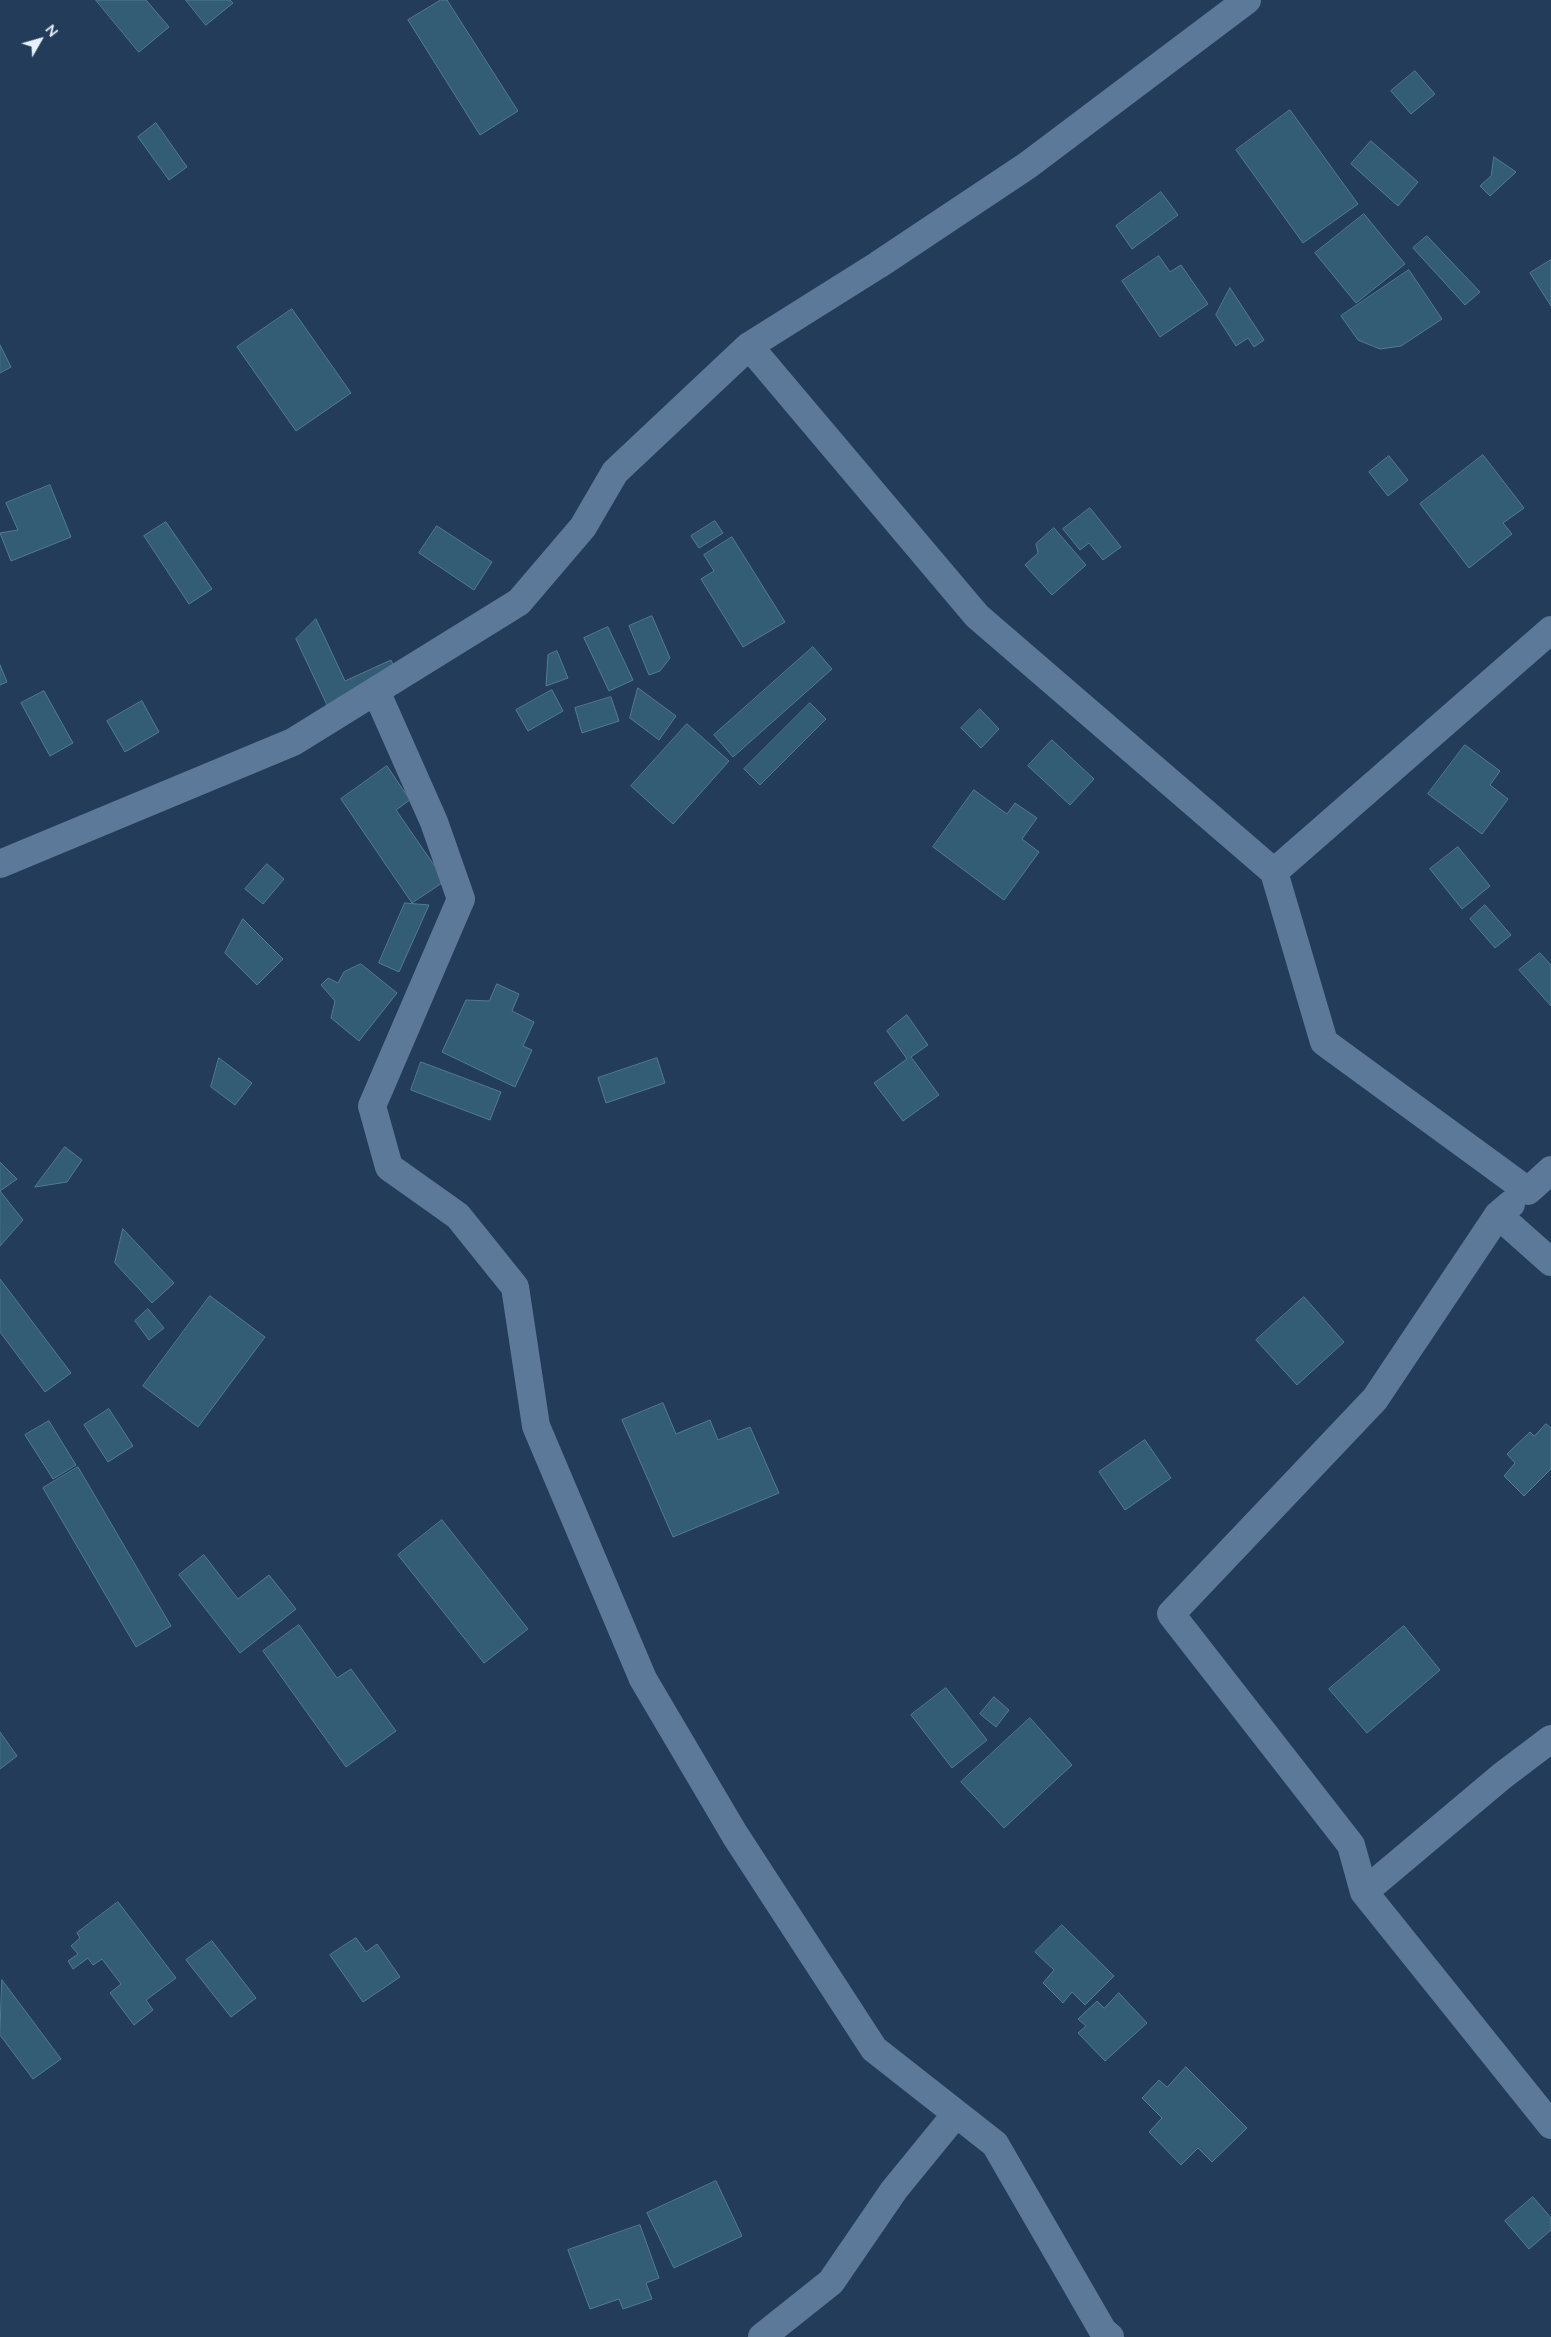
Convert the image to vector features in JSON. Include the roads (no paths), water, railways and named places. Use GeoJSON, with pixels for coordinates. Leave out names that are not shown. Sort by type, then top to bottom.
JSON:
{"type":"FeatureCollection","features":[{"type":"Feature","properties":{"kind":"street"},"geometry":{"type":"LineString","coordinates":[[0,864],[293,742],[519,602],[583,527],[615,472],[749,346],[878,265],[1028,165],[1247,0]]}},
{"type":"Feature","properties":{"kind":"street"},"geometry":{"type":"LineString","coordinates":[[749,346],[977,616],[1274,872],[1324,1042],[1528,1191]]}},
{"type":"Feature","properties":{"kind":"street"},"geometry":{"type":"LineString","coordinates":[[1274,872],[1551,630]]}},
{"type":"Feature","properties":{"kind":"street"},"geometry":{"type":"LineString","coordinates":[[376,691],[434,822],[460,899],[372,1106],[388,1166],[458,1216],[515,1287],[536,1426],[643,1678],[735,1834],[874,2049],[995,2144],[1103,2331],[1110,2337]]}},
{"type":"Feature","properties":{"kind":"street"},"geometry":{"type":"LineString","coordinates":[[1551,1170],[1498,1215],[1375,1399],[1171,1614],[1351,1845],[1364,1892],[1551,2125]]}},
{"type":"Feature","properties":{"kind":"street"},"geometry":{"type":"LineString","coordinates":[[1498,1215],[1551,1262]]}},
{"type":"Feature","properties":{"kind":"street"},"geometry":{"type":"LineString","coordinates":[[1364,1892],[1502,1776],[1551,1739]]}},
{"type":"Feature","properties":{"kind":"street"},"geometry":{"type":"LineString","coordinates":[[762,2337],[831,2282],[894,2190],[956,2114]]}}]}
